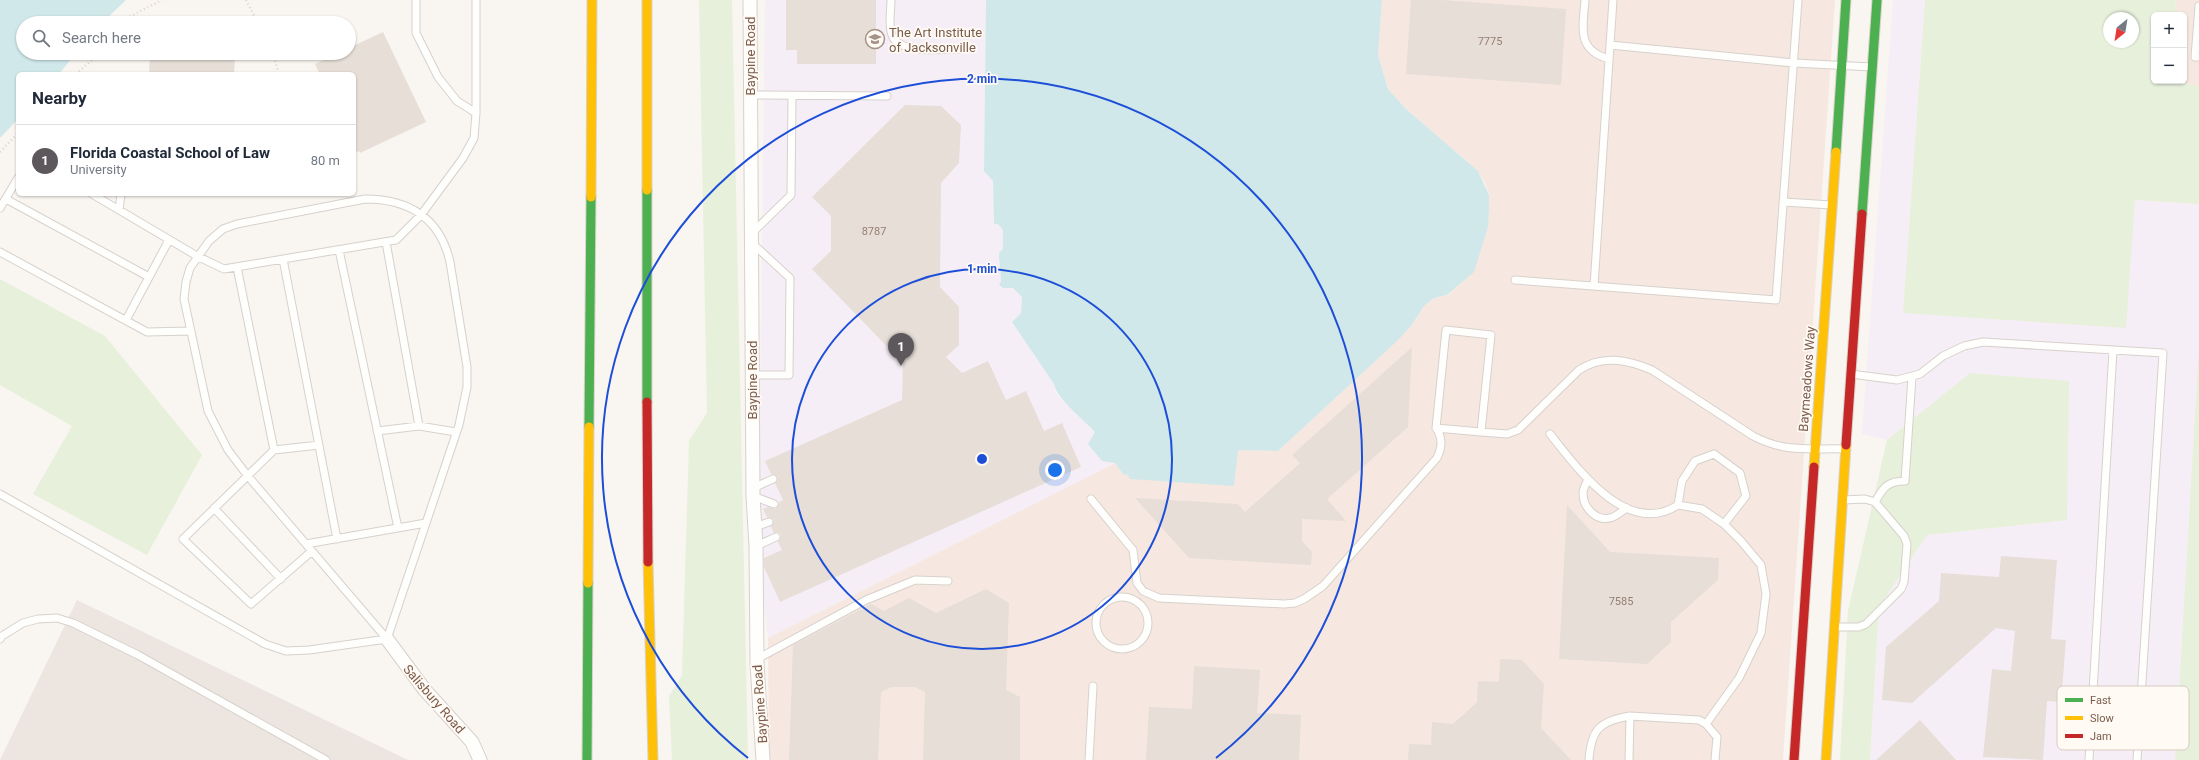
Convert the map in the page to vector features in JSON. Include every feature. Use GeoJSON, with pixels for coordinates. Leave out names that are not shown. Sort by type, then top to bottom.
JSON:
{"type":"FeatureCollection","features":[{"type":"Feature","properties":{"kind":"main road"},"geometry":{"type":"LineString","coordinates":[[587,760],[592,0]]}},
{"type":"Feature","properties":{"kind":"main road"},"geometry":{"type":"LineString","coordinates":[[647,0],[647,522],[653,760]]}},
{"type":"Feature","properties":{"kind":"main road","name":"Baymeadows Way"},"geometry":{"type":"LineString","coordinates":[[1794,760],[1846,0]]}},
{"type":"Feature","properties":{"kind":"main road"},"geometry":{"type":"LineString","coordinates":[[1826,760],[1850,374],[1877,0]]}},
{"type":"Feature","properties":{"kind":"street","name":"Baypine Road"},"geometry":{"type":"LineString","coordinates":[[750,0],[753,492],[756,546],[757,659],[763,760]]}},
{"type":"Feature","properties":{"kind":"street","name":"Salisbury Road"},"geometry":{"type":"LineString","coordinates":[[387,639],[424,689],[472,742],[480,760]]}},
{"type":"Feature","properties":{"kind":"lane"},"geometry":{"type":"LineString","coordinates":[[416,0],[416,33],[438,77],[457,101],[476,113]]}},
{"type":"Feature","properties":{"kind":"lane"},"geometry":{"type":"LineString","coordinates":[[95,196],[197,256],[224,269],[396,240],[421,215],[463,158],[474,138],[476,113],[476,0]]}},
{"type":"Feature","properties":{"kind":"lane"},"geometry":{"type":"LineString","coordinates":[[891,0],[892,36],[900,44],[912,48],[962,49]]}},
{"type":"Feature","properties":{"kind":"lane"},"geometry":{"type":"LineString","coordinates":[[1585,0],[1584,41],[1590,49],[1609,59]]}},
{"type":"Feature","properties":{"kind":"lane"},"geometry":{"type":"LineString","coordinates":[[1594,286],[1613,0]]}},
{"type":"Feature","properties":{"kind":"lane"},"geometry":{"type":"LineString","coordinates":[[1515,280],[1776,300],[1798,0]]}},
{"type":"Feature","properties":{"kind":"lane"},"geometry":{"type":"LineString","coordinates":[[2199,6],[2195,57],[2199,57]]}},
{"type":"Feature","properties":{"kind":"lane"},"geometry":{"type":"LineString","coordinates":[[1610,45],[1794,63],[1872,67]]}},
{"type":"Feature","properties":{"kind":"lane"},"geometry":{"type":"LineString","coordinates":[[750,95],[887,96]]}},
{"type":"Feature","properties":{"kind":"lane"},"geometry":{"type":"LineString","coordinates":[[752,375],[789,375],[790,278],[751,238],[791,195],[792,96]]}},
{"type":"Feature","properties":{"kind":"lane"},"geometry":{"type":"LineString","coordinates":[[0,208],[16,182]]}},
{"type":"Feature","properties":{"kind":"lane"},"geometry":{"type":"LineString","coordinates":[[119,210],[121,196]]}},
{"type":"Feature","properties":{"kind":"lane"},"geometry":{"type":"LineString","coordinates":[[6,199],[149,277]]}},
{"type":"Feature","properties":{"kind":"lane"},"geometry":{"type":"LineString","coordinates":[[365,199],[385,199],[403,204],[421,215],[437,229],[446,246],[465,352],[467,386],[456,432],[387,639],[247,475],[228,450],[208,411],[184,299],[190,268],[209,241],[223,229],[237,224],[365,199]]}},
{"type":"Feature","properties":{"kind":"lane"},"geometry":{"type":"LineString","coordinates":[[1784,202],[1831,205]]}},
{"type":"Feature","properties":{"kind":"lane"},"geometry":{"type":"LineString","coordinates":[[126,320],[169,240]]}},
{"type":"Feature","properties":{"kind":"lane"},"geometry":{"type":"LineString","coordinates":[[386,242],[419,426]]}},
{"type":"Feature","properties":{"kind":"lane"},"geometry":{"type":"LineString","coordinates":[[339,250],[398,528]]}},
{"type":"Feature","properties":{"kind":"lane"},"geometry":{"type":"LineString","coordinates":[[0,252],[147,332],[191,331]]}},
{"type":"Feature","properties":{"kind":"lane"},"geometry":{"type":"LineString","coordinates":[[283,259],[337,539]]}},
{"type":"Feature","properties":{"kind":"lane"},"geometry":{"type":"LineString","coordinates":[[237,267],[274,450]]}},
{"type":"Feature","properties":{"kind":"lane"},"geometry":{"type":"LineString","coordinates":[[1091,499],[1133,550],[1135,579],[1143,591],[1159,598],[1284,604],[1295,603],[1304,599],[1322,586],[1437,458],[1441,443],[1441,435],[1436,428],[1446,330],[1491,335],[1481,432]]}},
{"type":"Feature","properties":{"kind":"lane"},"geometry":{"type":"LineString","coordinates":[[1850,374],[1898,380],[1912,377],[1920,374],[1943,356],[1964,346],[1983,342],[2163,354],[2142,686]]}},
{"type":"Feature","properties":{"kind":"lane"},"geometry":{"type":"LineString","coordinates":[[2093,686],[2113,350]]}},
{"type":"Feature","properties":{"kind":"lane"},"geometry":{"type":"LineString","coordinates":[[1436,428],[1507,434],[1518,430],[1579,370],[1590,363],[1611,360],[1637,364],[1652,370],[1759,440],[1779,447],[1797,450],[1815,448],[1845,449]]}},
{"type":"Feature","properties":{"kind":"lane"},"geometry":{"type":"LineString","coordinates":[[1875,502],[1884,486],[1894,481],[1905,481],[1912,377]]}},
{"type":"Feature","properties":{"kind":"lane"},"geometry":{"type":"LineString","coordinates":[[377,432],[419,426],[456,432]]}},
{"type":"Feature","properties":{"kind":"lane"},"geometry":{"type":"LineString","coordinates":[[1550,434],[1587,481],[1627,508],[1649,515],[1667,512],[1678,505],[1702,509],[1724,524],[1741,541],[1761,565],[1766,594],[1761,633],[1740,678],[1706,724]]}},
{"type":"Feature","properties":{"kind":"lane"},"geometry":{"type":"LineString","coordinates":[[312,552],[251,604],[183,539],[274,450],[318,445]]}},
{"type":"Feature","properties":{"kind":"lane"},"geometry":{"type":"LineString","coordinates":[[1678,505],[1682,480],[1695,461],[1714,454],[1740,473],[1746,496],[1724,524]]}},
{"type":"Feature","properties":{"kind":"lane"},"geometry":{"type":"LineString","coordinates":[[774,479],[753,492],[774,504]]}},
{"type":"Feature","properties":{"kind":"lane"},"geometry":{"type":"LineString","coordinates":[[1587,481],[1583,493],[1586,505],[1591,513],[1603,518],[1614,517],[1627,508]]}},
{"type":"Feature","properties":{"kind":"lane"},"geometry":{"type":"LineString","coordinates":[[0,494],[265,644],[286,651],[309,650],[387,639]]}},
{"type":"Feature","properties":{"kind":"lane"},"geometry":{"type":"LineString","coordinates":[[1834,627],[1859,627],[1866,624],[1901,589],[1904,582],[1907,544],[1904,536],[1875,502],[1866,499],[1842,500]]}},
{"type":"Feature","properties":{"kind":"lane"},"geometry":{"type":"LineString","coordinates":[[214,508],[280,579]]}},
{"type":"Feature","properties":{"kind":"lane"},"geometry":{"type":"LineString","coordinates":[[754,527],[769,522]]}},
{"type":"Feature","properties":{"kind":"lane"},"geometry":{"type":"LineString","coordinates":[[306,544],[426,524]]}},
{"type":"Feature","properties":{"kind":"lane"},"geometry":{"type":"LineString","coordinates":[[756,546],[776,537]]}},
{"type":"Feature","properties":{"kind":"lane"},"geometry":{"type":"LineString","coordinates":[[757,659],[866,600],[915,580],[948,581]]}},
{"type":"Feature","properties":{"kind":"lane"},"geometry":{"type":"LineString","coordinates":[[1136,600],[1143,591]]}},
{"type":"Feature","properties":{"kind":"lane"},"geometry":{"type":"LineString","coordinates":[[1128,597],[1136,600],[1142,606],[1148,620],[1145,636],[1140,642],[1126,649],[1110,646],[1103,641],[1096,626],[1099,610],[1112,599],[1128,597]]}},
{"type":"Feature","properties":{"kind":"lane"},"geometry":{"type":"LineString","coordinates":[[0,639],[2,636],[23,623],[38,619],[56,618],[73,623],[138,655],[326,760]]}},
{"type":"Feature","properties":{"kind":"lane"},"geometry":{"type":"LineString","coordinates":[[1089,760],[1093,686]]}},
{"type":"Feature","properties":{"kind":"lane"},"geometry":{"type":"LineString","coordinates":[[1629,760],[1630,716]]}},
{"type":"Feature","properties":{"kind":"lane"},"geometry":{"type":"LineString","coordinates":[[1589,760],[1590,745],[1595,731],[1602,724],[1615,718],[1630,716],[1687,718],[1706,724],[1716,737],[1715,760]]}},
{"type":"Feature","properties":{"kind":"lane"},"geometry":{"type":"LineString","coordinates":[[2089,760],[2090,750]]}},
{"type":"Feature","properties":{"kind":"lane"},"geometry":{"type":"LineString","coordinates":[[2137,760],[2138,750]]}},
{"type":"Feature","properties":{"kind":"path"},"geometry":{"type":"LineString","coordinates":[[131,16],[162,0]]}},
{"type":"Feature","properties":{"kind":"path"},"geometry":{"type":"LineString","coordinates":[[246,0],[254,16]]}},
{"type":"Feature","properties":{"kind":"path"},"geometry":{"type":"LineString","coordinates":[[78,72],[92,60]]}},
{"type":"Feature","properties":{"kind":"path"},"geometry":{"type":"LineString","coordinates":[[275,60],[278,71]]}},
{"type":"Feature","properties":{"kind":"path"},"geometry":{"type":"LineString","coordinates":[[0,152],[16,135]]}},
{"type":"Feature","properties":{"kind":"shaded area"},"geometry":{"type":"Polygon","coordinates":[[[765,0],[986,0],[984,171],[993,181],[994,224],[998,224],[1003,230],[1003,249],[999,262],[1001,266],[1001,282],[1003,288],[1013,288],[1022,297],[1021,313],[1012,322],[1054,384],[1055,391],[1062,401],[1069,405],[1095,432],[1115,463],[768,638],[758,559],[765,0]]]}},
{"type":"Feature","properties":{"kind":"shaded area"},"geometry":{"type":"Polygon","coordinates":[[[1382,0],[1835,0],[1783,760],[769,760],[768,638],[1115,463],[1123,474],[1238,450],[1278,451],[1411,326],[1424,306],[1434,298],[1448,295],[1473,272],[1488,227],[1489,195],[1485,183],[1478,171],[1406,109],[1388,89],[1378,55],[1382,0]]]}},
{"type":"Feature","properties":{"kind":"shaded area"},"geometry":{"type":"Polygon","coordinates":[[[1893,0],[1925,0],[1903,313],[2135,200],[2199,204],[2199,344],[2179,686],[2057,686],[2057,750],[2176,750],[2175,760],[1870,760],[1879,607],[1927,535],[2067,520],[1970,373],[1887,440],[1862,434],[1893,0]]]}},
{"type":"Feature","properties":{"kind":"shaded area"},"geometry":{"type":"Polygon","coordinates":[[[2176,0],[2199,0],[2199,86],[2187,84],[2187,12],[2175,12],[2176,0]]]}},
{"type":"Feature","properties":{"kind":"shaded area"},"geometry":{"type":"Polygon","coordinates":[[[77,600],[408,760],[0,760],[77,600]]]}},
{"type":"Feature","properties":{"kind":"green space"},"geometry":{"type":"Polygon","coordinates":[[[699,0],[732,0],[748,760],[672,760],[669,696],[682,675],[689,441],[707,413],[699,0]]]}},
{"type":"Feature","properties":{"kind":"green space"},"geometry":{"type":"Polygon","coordinates":[[[1925,0],[2176,0],[2175,12],[2151,12],[2151,84],[2187,84],[2199,86],[2199,204],[2135,200],[2126,328],[1903,313],[1925,0]]]}},
{"type":"Feature","properties":{"kind":"green space"},"geometry":{"type":"Polygon","coordinates":[[[0,279],[105,336],[202,455],[147,555],[33,494],[72,426],[0,385],[0,279]]]}},
{"type":"Feature","properties":{"kind":"green space"},"geometry":{"type":"Polygon","coordinates":[[[2199,344],[2199,760],[2175,760],[2176,750],[2189,750],[2189,686],[2179,686],[2199,344]]]}},
{"type":"Feature","properties":{"kind":"green space"},"geometry":{"type":"Polygon","coordinates":[[[1970,373],[2069,381],[2067,520],[1927,535],[1879,607],[1870,760],[1840,760],[1848,611],[1887,440],[1970,373]]]}},
{"type":"Feature","properties":{"kind":"water"},"geometry":{"type":"Polygon","coordinates":[[[0,0],[126,0],[109,16],[16,16],[16,60],[70,60],[61,72],[16,72],[16,121],[0,138],[0,0]]]}},
{"type":"Feature","properties":{"kind":"water"},"geometry":{"type":"Polygon","coordinates":[[[986,0],[1382,0],[1378,55],[1388,89],[1406,109],[1478,171],[1489,195],[1488,227],[1474,272],[1447,295],[1434,298],[1424,306],[1411,326],[1397,341],[1278,451],[1238,450],[1234,486],[1130,479],[1128,475],[1123,474],[1115,463],[1102,461],[1088,444],[1095,432],[1060,396],[1054,384],[1012,322],[1021,313],[1022,297],[1013,288],[1003,288],[999,285],[1001,282],[999,253],[1003,249],[1003,230],[998,224],[994,224],[993,181],[984,171],[986,0]]]}},
{"type":"Feature","properties":{"kind":"building"},"geometry":{"type":"Polygon","coordinates":[[[786,0],[876,0],[876,64],[797,64],[797,50],[786,50],[786,0]]]}},
{"type":"Feature","properties":{"kind":"building"},"geometry":{"type":"Polygon","coordinates":[[[1411,0],[1441,0],[1566,9],[1561,85],[1406,74],[1411,0]]]}},
{"type":"Feature","properties":{"kind":"building"},"geometry":{"type":"Polygon","coordinates":[[[383,32],[426,122],[360,153],[359,151],[356,152],[356,72],[319,72],[315,64],[323,60],[356,60],[356,45],[383,32]]]}},
{"type":"Feature","properties":{"kind":"building"},"geometry":{"type":"Polygon","coordinates":[[[150,60],[235,60],[234,72],[149,72],[150,60]]]}},
{"type":"Feature","properties":{"kind":"building"},"geometry":{"type":"Polygon","coordinates":[[[905,105],[941,106],[961,125],[959,163],[941,183],[940,287],[959,307],[959,345],[946,357],[962,373],[988,361],[1006,400],[1026,391],[1044,431],[1062,423],[1081,467],[780,602],[764,567],[764,558],[782,550],[778,542],[781,535],[779,533],[774,533],[771,527],[774,520],[767,517],[763,509],[768,507],[775,509],[779,502],[783,500],[775,483],[778,477],[771,474],[765,461],[902,400],[903,363],[812,269],[831,251],[831,216],[812,197],[905,105]]]}},
{"type":"Feature","properties":{"kind":"building"},"geometry":{"type":"Polygon","coordinates":[[[1412,347],[1408,427],[1327,499],[1346,521],[1302,519],[1302,541],[1312,552],[1311,565],[1189,558],[1135,498],[1238,504],[1245,512],[1300,463],[1292,455],[1412,347]]]}},
{"type":"Feature","properties":{"kind":"building"},"geometry":{"type":"Polygon","coordinates":[[[1567,505],[1610,552],[1719,558],[1718,580],[1671,622],[1671,642],[1647,664],[1559,659],[1567,505]]]}},
{"type":"Feature","properties":{"kind":"building"},"geometry":{"type":"Polygon","coordinates":[[[2001,556],[2057,560],[2051,639],[2066,640],[2062,686],[2057,686],[2057,702],[2047,701],[2043,760],[1983,757],[1992,669],[2011,671],[2015,631],[1996,628],[1912,703],[1882,700],[1886,647],[1939,601],[1941,573],[1999,577],[2001,556]]]}},
{"type":"Feature","properties":{"kind":"building"},"geometry":{"type":"Polygon","coordinates":[[[986,589],[1009,603],[1006,690],[1020,697],[1020,760],[923,760],[925,692],[915,687],[892,687],[881,692],[878,760],[789,760],[793,645],[871,604],[884,611],[909,598],[936,613],[986,589]]]}},
{"type":"Feature","properties":{"kind":"building"},"geometry":{"type":"Polygon","coordinates":[[[1500,659],[1522,660],[1544,684],[1541,728],[1571,760],[1408,760],[1409,744],[1431,745],[1432,722],[1453,724],[1477,702],[1478,681],[1499,682],[1500,659]]]}},
{"type":"Feature","properties":{"kind":"building"},"geometry":{"type":"Polygon","coordinates":[[[1194,666],[1260,670],[1257,713],[1301,715],[1299,760],[1146,760],[1149,707],[1192,709],[1194,666]]]}},
{"type":"Feature","properties":{"kind":"building"},"geometry":{"type":"Polygon","coordinates":[[[1920,720],[1956,760],[1876,760],[1920,720]]]}},
{"type":"Feature","properties":{"kind":"traffic: fast"},"geometry":{"type":"LineString","coordinates":[[1836,152],[1846,0]]}},
{"type":"Feature","properties":{"kind":"traffic: fast"},"geometry":{"type":"LineString","coordinates":[[1862,214],[1877,0]]}},
{"type":"Feature","properties":{"kind":"traffic: fast"},"geometry":{"type":"LineString","coordinates":[[647,190],[647,402]]}},
{"type":"Feature","properties":{"kind":"traffic: fast"},"geometry":{"type":"LineString","coordinates":[[589,427],[591,197]]}},
{"type":"Feature","properties":{"kind":"traffic: fast"},"geometry":{"type":"LineString","coordinates":[[587,760],[588,583]]}},
{"type":"Feature","properties":{"kind":"traffic: slow"},"geometry":{"type":"LineString","coordinates":[[591,197],[592,0]]}},
{"type":"Feature","properties":{"kind":"traffic: slow"},"geometry":{"type":"LineString","coordinates":[[647,0],[647,190]]}},
{"type":"Feature","properties":{"kind":"traffic: slow"},"geometry":{"type":"LineString","coordinates":[[1814,467],[1836,152]]}},
{"type":"Feature","properties":{"kind":"traffic: slow"},"geometry":{"type":"LineString","coordinates":[[588,583],[589,427]]}},
{"type":"Feature","properties":{"kind":"traffic: slow"},"geometry":{"type":"LineString","coordinates":[[1826,760],[1846,445]]}},
{"type":"Feature","properties":{"kind":"traffic: slow"},"geometry":{"type":"LineString","coordinates":[[648,562],[653,760]]}},
{"type":"Feature","properties":{"kind":"traffic: jam"},"geometry":{"type":"LineString","coordinates":[[1846,445],[1862,214]]}},
{"type":"Feature","properties":{"kind":"traffic: jam"},"geometry":{"type":"LineString","coordinates":[[647,402],[648,562]]}},
{"type":"Feature","properties":{"kind":"traffic: jam"},"geometry":{"type":"LineString","coordinates":[[1794,760],[1814,467]]}},
{"type":"Feature","properties":{"kind":"place","name":"The Art Institute of Jacksonville"},"geometry":{"type":"Point","coordinates":[875,39]}},
{"type":"Feature","properties":{"kind":"place","name":"Florida Coastal School of Law"},"geometry":{"type":"Point","coordinates":[901,366]}}]}
